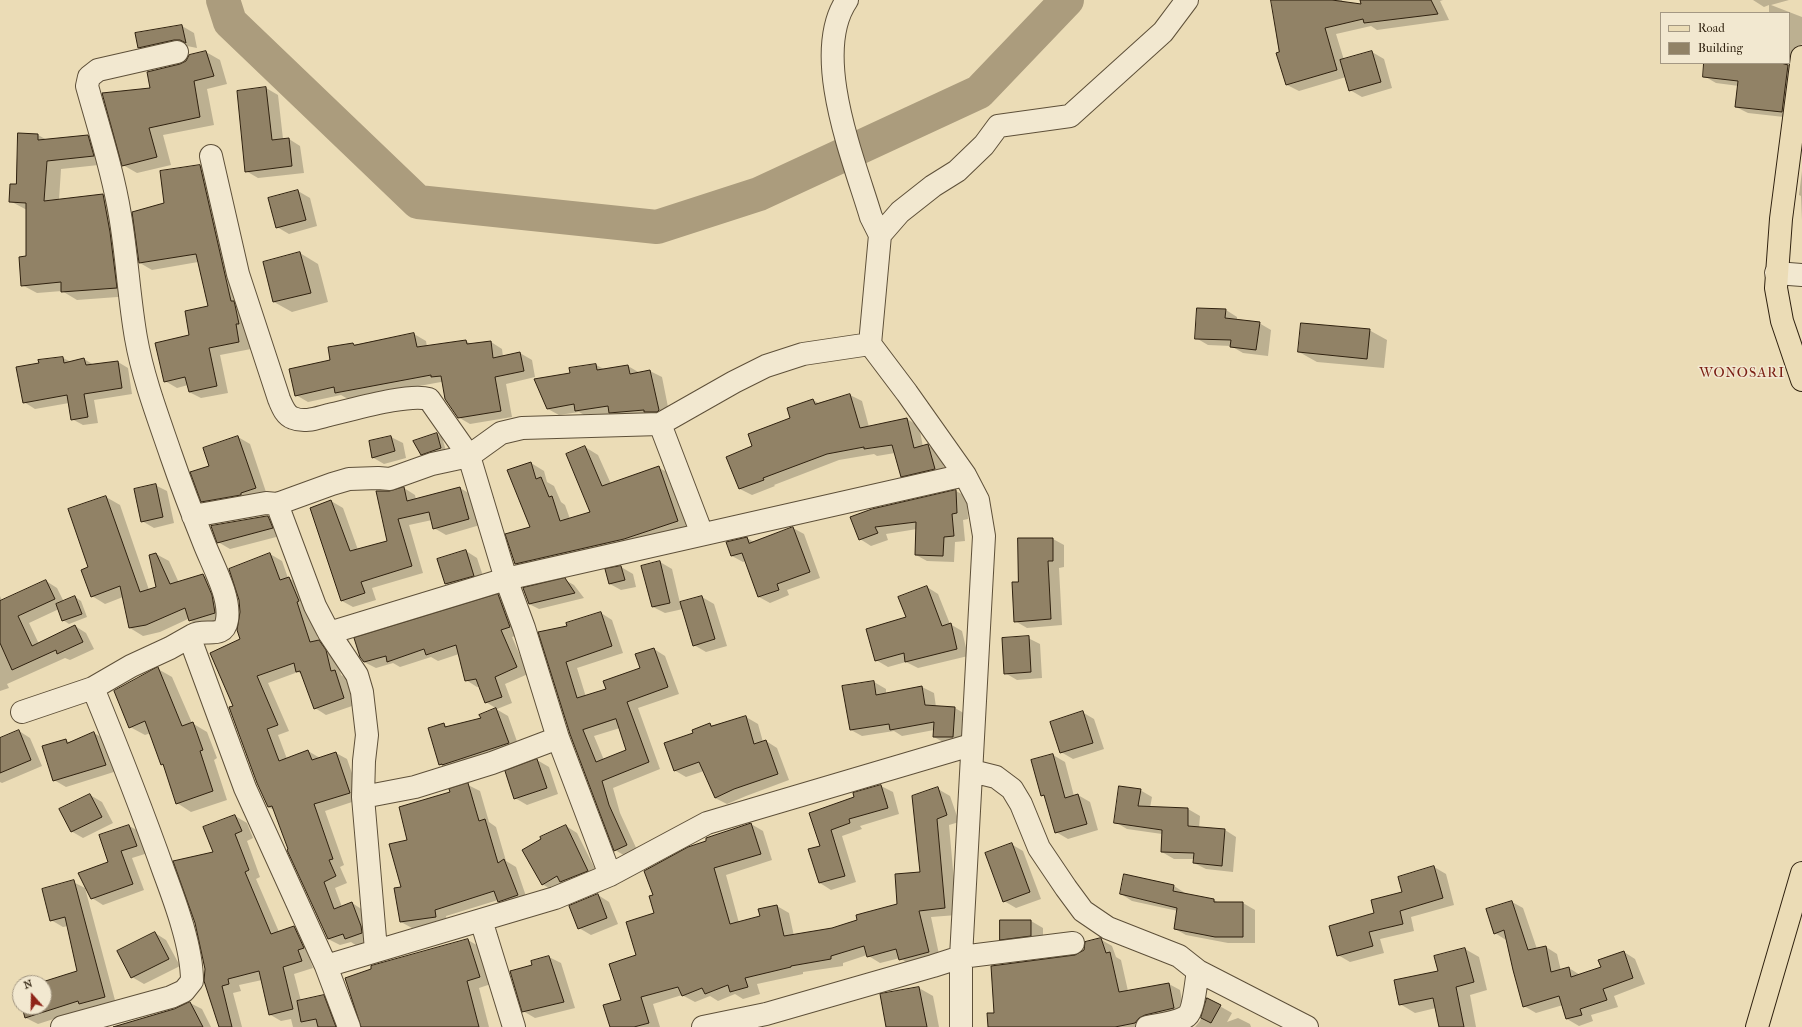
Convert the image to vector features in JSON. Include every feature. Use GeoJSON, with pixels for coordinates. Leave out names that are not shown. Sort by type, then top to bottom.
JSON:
{"type":"FeatureCollection","features":[{"type":"Feature","properties":{"kind":"main road"},"geometry":{"type":"LineString","coordinates":[[1802,57],[1776,273],[1776,288],[1782,321],[1802,380]]}},
{"type":"Feature","properties":{"kind":"main road"},"geometry":{"type":"LineString","coordinates":[[1757,1027],[1802,873]]}},
{"type":"Feature","properties":{"kind":"street"},"geometry":{"type":"LineString","coordinates":[[847,0],[835,29],[831,59],[836,102],[876,226],[870,344],[965,475],[978,500],[984,536],[971,745],[976,954],[961,1027]]}},
{"type":"Feature","properties":{"kind":"street"},"geometry":{"type":"LineString","coordinates":[[876,226],[900,212],[934,186],[957,171],[1007,125],[1070,116],[1163,32],[1187,0]]}},
{"type":"Feature","properties":{"kind":"street"},"geometry":{"type":"LineString","coordinates":[[22,712],[93,688],[131,666],[170,648],[198,632],[219,632],[225,628],[227,620],[228,607],[223,588],[193,516],[147,384],[136,339],[120,215],[111,171],[88,86],[89,77],[98,70],[177,52]]}},
{"type":"Feature","properties":{"kind":"street"},"geometry":{"type":"LineString","coordinates":[[211,156],[238,274],[279,399],[287,415],[307,421],[362,407],[422,397],[429,399],[433,404],[469,456],[506,579],[524,628],[558,738],[610,875]]}},
{"type":"Feature","properties":{"kind":"street"},"geometry":{"type":"LineString","coordinates":[[1776,273],[1802,275]]}},
{"type":"Feature","properties":{"kind":"street"},"geometry":{"type":"LineString","coordinates":[[193,516],[266,503],[277,504],[349,479],[390,479],[432,464],[469,456],[501,433],[522,428],[660,424],[734,382],[766,366],[803,354],[870,344]]}},
{"type":"Feature","properties":{"kind":"street"},"geometry":{"type":"LineString","coordinates":[[660,424],[702,534]]}},
{"type":"Feature","properties":{"kind":"street"},"geometry":{"type":"LineString","coordinates":[[329,633],[506,579],[965,475]]}},
{"type":"Feature","properties":{"kind":"street"},"geometry":{"type":"LineString","coordinates":[[277,504],[315,606],[329,633],[357,675],[362,692],[367,735],[364,761],[363,797],[376,950]]}},
{"type":"Feature","properties":{"kind":"street"},"geometry":{"type":"LineString","coordinates":[[193,635],[193,648],[245,788],[326,966],[349,1027]]}},
{"type":"Feature","properties":{"kind":"street"},"geometry":{"type":"LineString","coordinates":[[62,1027],[171,997],[184,990],[192,981],[192,966],[174,899],[142,811],[93,688]]}},
{"type":"Feature","properties":{"kind":"street"},"geometry":{"type":"LineString","coordinates":[[363,797],[415,787],[492,762],[558,738]]}},
{"type":"Feature","properties":{"kind":"street"},"geometry":{"type":"LineString","coordinates":[[326,966],[555,898],[610,875],[707,823],[971,745]]}},
{"type":"Feature","properties":{"kind":"street"},"geometry":{"type":"LineString","coordinates":[[972,771],[996,777],[1012,789],[1021,804],[1039,848],[1083,911],[1108,928],[1179,956],[1198,971],[1307,1027]]}},
{"type":"Feature","properties":{"kind":"street"},"geometry":{"type":"LineString","coordinates":[[481,920],[514,1027]]}},
{"type":"Feature","properties":{"kind":"street"},"geometry":{"type":"LineString","coordinates":[[703,1027],[766,1014],[976,954],[1073,943]]}},
{"type":"Feature","properties":{"kind":"street"},"geometry":{"type":"LineString","coordinates":[[1147,1027],[1182,1019],[1187,1016],[1191,1009],[1198,971]]}},
{"type":"Feature","properties":{"kind":"building"},"geometry":{"type":"Polygon","coordinates":[[[1271,0],[1332,0],[1361,4],[1360,0],[1431,0],[1438,14],[1364,23],[1363,19],[1325,28],[1337,70],[1286,85],[1276,53],[1279,52],[1271,0]]]}},
{"type":"Feature","properties":{"kind":"building"},"geometry":{"type":"Polygon","coordinates":[[[182,25],[186,43],[180,40],[174,40],[138,48],[135,33],[182,25]]]}},
{"type":"Feature","properties":{"kind":"building"},"geometry":{"type":"Polygon","coordinates":[[[206,51],[214,76],[194,81],[200,117],[149,128],[157,157],[122,166],[102,93],[150,88],[147,72],[180,64],[186,61],[189,55],[206,51]]]}},
{"type":"Feature","properties":{"kind":"building"},"geometry":{"type":"Polygon","coordinates":[[[1372,51],[1381,82],[1349,91],[1340,60],[1372,51]]]}},
{"type":"Feature","properties":{"kind":"building"},"geometry":{"type":"Polygon","coordinates":[[[1704,64],[1788,65],[1782,112],[1735,107],[1738,81],[1703,77],[1704,64]]]}},
{"type":"Feature","properties":{"kind":"building"},"geometry":{"type":"Polygon","coordinates":[[[266,87],[272,140],[289,138],[292,166],[245,172],[237,91],[266,87]]]}},
{"type":"Feature","properties":{"kind":"building"},"geometry":{"type":"Polygon","coordinates":[[[18,133],[38,134],[38,140],[88,135],[94,156],[47,161],[44,201],[103,194],[110,232],[117,288],[61,292],[61,282],[21,286],[19,257],[26,256],[26,203],[9,202],[10,184],[16,184],[18,133]]]}},
{"type":"Feature","properties":{"kind":"building"},"geometry":{"type":"Polygon","coordinates":[[[200,165],[231,301],[234,301],[235,305],[239,324],[236,324],[239,342],[209,348],[217,386],[189,392],[185,377],[164,382],[155,343],[189,335],[185,311],[208,306],[196,254],[139,263],[132,212],[164,203],[160,171],[200,165]]]}},
{"type":"Feature","properties":{"kind":"building"},"geometry":{"type":"Polygon","coordinates":[[[298,190],[306,220],[276,228],[268,198],[298,190]]]}},
{"type":"Feature","properties":{"kind":"building"},"geometry":{"type":"Polygon","coordinates":[[[300,252],[311,293],[273,302],[263,262],[300,252]]]}},
{"type":"Feature","properties":{"kind":"building"},"geometry":{"type":"Polygon","coordinates":[[[1197,308],[1226,309],[1225,318],[1260,322],[1256,350],[1230,347],[1231,340],[1195,339],[1197,308]]]}},
{"type":"Feature","properties":{"kind":"building"},"geometry":{"type":"Polygon","coordinates":[[[1301,323],[1370,329],[1367,359],[1298,352],[1301,323]]]}},
{"type":"Feature","properties":{"kind":"building"},"geometry":{"type":"Polygon","coordinates":[[[414,333],[417,347],[466,340],[467,344],[491,341],[493,358],[520,352],[524,371],[495,377],[501,411],[458,418],[445,399],[441,376],[431,377],[431,375],[335,393],[334,387],[295,396],[289,369],[330,360],[328,347],[353,343],[354,345],[414,333]]]}},
{"type":"Feature","properties":{"kind":"building"},"geometry":{"type":"Polygon","coordinates":[[[63,357],[64,363],[84,358],[86,365],[118,361],[122,388],[84,394],[88,417],[71,420],[67,395],[23,403],[16,367],[39,363],[38,360],[63,357]]]}},
{"type":"Feature","properties":{"kind":"building"},"geometry":{"type":"Polygon","coordinates":[[[596,364],[597,370],[628,365],[630,374],[650,370],[659,410],[657,412],[644,412],[644,410],[609,413],[608,406],[575,411],[574,404],[547,409],[534,379],[570,373],[569,368],[596,364]]]}},
{"type":"Feature","properties":{"kind":"building"},"geometry":{"type":"Polygon","coordinates":[[[850,394],[860,428],[907,418],[914,448],[928,444],[935,469],[901,477],[892,445],[864,449],[864,447],[827,454],[763,478],[764,480],[739,489],[726,457],[752,446],[748,434],[790,418],[787,408],[813,399],[815,404],[850,394]]]}},
{"type":"Feature","properties":{"kind":"building"},"geometry":{"type":"Polygon","coordinates":[[[437,433],[441,448],[421,455],[413,441],[437,433]]]}},
{"type":"Feature","properties":{"kind":"building"},"geometry":{"type":"Polygon","coordinates":[[[238,436],[256,488],[241,493],[241,495],[201,502],[190,472],[209,466],[203,448],[238,436]]]}},
{"type":"Feature","properties":{"kind":"building"},"geometry":{"type":"Polygon","coordinates":[[[391,436],[395,451],[372,458],[369,441],[391,436]]]}},
{"type":"Feature","properties":{"kind":"building"},"geometry":{"type":"Polygon","coordinates":[[[585,446],[602,486],[659,466],[678,521],[624,539],[515,564],[505,534],[530,527],[507,470],[531,462],[536,479],[541,477],[549,497],[552,496],[560,521],[590,512],[566,454],[585,446]]]}},
{"type":"Feature","properties":{"kind":"building"},"geometry":{"type":"Polygon","coordinates":[[[156,484],[163,517],[141,522],[134,489],[156,484]]]}},
{"type":"Feature","properties":{"kind":"building"},"geometry":{"type":"Polygon","coordinates":[[[404,487],[407,501],[460,487],[469,519],[433,529],[429,512],[398,519],[412,566],[361,582],[365,593],[341,601],[310,508],[331,500],[350,551],[387,541],[376,491],[389,491],[404,487]]]}},
{"type":"Feature","properties":{"kind":"building"},"geometry":{"type":"Polygon","coordinates":[[[956,490],[957,513],[952,514],[954,536],[944,537],[943,556],[915,555],[916,522],[875,527],[878,533],[859,540],[850,517],[872,509],[956,490]]]}},
{"type":"Feature","properties":{"kind":"building"},"geometry":{"type":"Polygon","coordinates":[[[106,496],[140,592],[156,587],[149,555],[156,553],[170,584],[203,574],[212,595],[215,613],[189,621],[185,608],[146,625],[129,628],[120,586],[91,597],[81,570],[88,567],[68,509],[106,496]]]}},
{"type":"Feature","properties":{"kind":"building"},"geometry":{"type":"Polygon","coordinates":[[[268,516],[273,528],[217,543],[211,526],[268,516]]]}},
{"type":"Feature","properties":{"kind":"building"},"geometry":{"type":"Polygon","coordinates":[[[793,527],[810,572],[777,584],[779,590],[758,597],[742,553],[731,556],[726,542],[747,537],[749,543],[793,527]]]}},
{"type":"Feature","properties":{"kind":"building"},"geometry":{"type":"Polygon","coordinates":[[[1018,538],[1053,538],[1053,561],[1048,561],[1051,619],[1014,622],[1012,582],[1018,582],[1018,538]]]}},
{"type":"Feature","properties":{"kind":"building"},"geometry":{"type":"Polygon","coordinates":[[[466,550],[474,576],[445,584],[437,559],[466,550]]]}},
{"type":"Feature","properties":{"kind":"building"},"geometry":{"type":"Polygon","coordinates":[[[270,553],[280,580],[289,577],[299,601],[297,602],[310,642],[319,640],[326,650],[331,671],[335,670],[344,698],[314,709],[300,671],[296,672],[294,663],[257,676],[278,725],[267,729],[279,761],[308,750],[312,760],[336,752],[350,793],[314,804],[333,859],[329,860],[336,876],[324,882],[334,909],[352,902],[361,926],[362,933],[345,939],[343,934],[328,939],[287,850],[288,849],[272,806],[268,807],[257,783],[229,707],[233,706],[210,653],[240,639],[237,630],[240,612],[239,600],[229,569],[270,553]]]}},
{"type":"Feature","properties":{"kind":"building"},"geometry":{"type":"Polygon","coordinates":[[[660,561],[670,603],[652,607],[641,566],[660,561]]]}},
{"type":"Feature","properties":{"kind":"building"},"geometry":{"type":"Polygon","coordinates":[[[621,566],[625,580],[609,584],[605,569],[621,566]]]}},
{"type":"Feature","properties":{"kind":"building"},"geometry":{"type":"Polygon","coordinates":[[[565,578],[575,593],[529,604],[523,588],[565,578]]]}},
{"type":"Feature","properties":{"kind":"building"},"geometry":{"type":"Polygon","coordinates":[[[46,580],[55,599],[18,616],[32,646],[75,625],[83,642],[57,654],[56,650],[12,670],[0,643],[0,601],[46,580]]]}},
{"type":"Feature","properties":{"kind":"building"},"geometry":{"type":"Polygon","coordinates":[[[927,586],[942,626],[951,623],[957,649],[905,662],[904,653],[875,661],[866,629],[906,617],[898,597],[927,586]]]}},
{"type":"Feature","properties":{"kind":"building"},"geometry":{"type":"Polygon","coordinates":[[[498,594],[510,627],[501,630],[517,667],[495,677],[502,697],[485,703],[476,679],[465,681],[456,645],[426,655],[424,649],[387,662],[386,656],[364,662],[360,657],[354,638],[498,594]]]}},
{"type":"Feature","properties":{"kind":"building"},"geometry":{"type":"Polygon","coordinates":[[[75,596],[82,614],[62,621],[56,604],[75,596]]]}},
{"type":"Feature","properties":{"kind":"building"},"geometry":{"type":"Polygon","coordinates":[[[702,596],[715,639],[693,646],[680,602],[702,596]]]}},
{"type":"Feature","properties":{"kind":"building"},"geometry":{"type":"Polygon","coordinates":[[[601,612],[612,646],[566,662],[577,698],[606,689],[603,681],[640,668],[635,654],[654,648],[668,687],[627,702],[649,762],[602,781],[609,805],[627,845],[614,851],[570,734],[538,632],[567,626],[566,623],[601,612]],[[616,719],[583,730],[596,762],[626,750],[616,719]]]}},
{"type":"Feature","properties":{"kind":"building"},"geometry":{"type":"Polygon","coordinates":[[[1029,636],[1031,672],[1004,674],[1002,638],[1029,636]]]}},
{"type":"Feature","properties":{"kind":"building"},"geometry":{"type":"Polygon","coordinates":[[[158,667],[182,726],[193,722],[203,750],[200,751],[213,791],[176,804],[163,764],[161,765],[145,721],[129,728],[114,691],[158,667]]]}},
{"type":"Feature","properties":{"kind":"building"},"geometry":{"type":"Polygon","coordinates":[[[874,681],[876,695],[922,686],[925,705],[955,707],[953,737],[933,737],[934,722],[890,730],[889,724],[850,730],[842,686],[874,681]]]}},
{"type":"Feature","properties":{"kind":"building"},"geometry":{"type":"Polygon","coordinates":[[[496,708],[509,743],[439,765],[428,728],[444,723],[445,727],[481,718],[479,715],[496,708]]]}},
{"type":"Feature","properties":{"kind":"building"},"geometry":{"type":"Polygon","coordinates":[[[1083,711],[1093,743],[1060,753],[1050,722],[1083,711]]]}},
{"type":"Feature","properties":{"kind":"building"},"geometry":{"type":"Polygon","coordinates":[[[746,716],[754,744],[766,740],[778,774],[734,789],[715,798],[699,762],[674,771],[664,743],[693,733],[692,730],[710,723],[711,726],[746,716]]]}},
{"type":"Feature","properties":{"kind":"building"},"geometry":{"type":"Polygon","coordinates":[[[19,730],[31,760],[0,773],[0,738],[19,730]]]}},
{"type":"Feature","properties":{"kind":"building"},"geometry":{"type":"Polygon","coordinates":[[[94,732],[106,765],[53,781],[42,746],[66,739],[67,743],[94,732]]]}},
{"type":"Feature","properties":{"kind":"building"},"geometry":{"type":"Polygon","coordinates":[[[1053,754],[1065,798],[1078,794],[1087,824],[1055,833],[1044,795],[1041,796],[1031,760],[1053,754]]]}},
{"type":"Feature","properties":{"kind":"building"},"geometry":{"type":"Polygon","coordinates":[[[537,759],[547,788],[514,799],[505,771],[537,759]]]}},
{"type":"Feature","properties":{"kind":"building"},"geometry":{"type":"Polygon","coordinates":[[[468,783],[479,821],[485,819],[498,863],[504,859],[518,895],[498,902],[494,891],[435,910],[436,917],[400,922],[394,888],[401,887],[389,844],[407,840],[399,807],[450,792],[449,789],[468,783]]]}},
{"type":"Feature","properties":{"kind":"building"},"geometry":{"type":"Polygon","coordinates":[[[881,785],[888,808],[849,819],[850,823],[831,830],[845,876],[819,883],[808,849],[820,846],[809,813],[854,797],[853,793],[881,785]]]}},
{"type":"Feature","properties":{"kind":"building"},"geometry":{"type":"Polygon","coordinates":[[[1119,786],[1141,789],[1138,806],[1188,808],[1188,826],[1225,829],[1222,866],[1193,863],[1194,853],[1161,852],[1162,830],[1114,823],[1119,786]]]}},
{"type":"Feature","properties":{"kind":"building"},"geometry":{"type":"Polygon","coordinates":[[[938,787],[947,815],[937,819],[945,908],[919,911],[929,952],[899,960],[896,949],[867,957],[864,946],[831,956],[831,959],[791,966],[745,978],[748,987],[730,992],[728,985],[705,994],[702,988],[682,996],[678,987],[641,997],[649,1023],[634,1027],[610,1027],[603,1005],[621,1000],[609,964],[636,955],[626,922],[654,913],[649,896],[653,895],[644,871],[688,847],[706,841],[706,838],[751,823],[761,854],[714,868],[730,924],[760,916],[758,909],[777,905],[784,936],[832,928],[857,920],[856,915],[897,904],[895,874],[920,872],[912,796],[938,787]]]}},
{"type":"Feature","properties":{"kind":"building"},"geometry":{"type":"Polygon","coordinates":[[[90,794],[102,817],[71,832],[59,809],[90,794]]]}},
{"type":"Feature","properties":{"kind":"building"},"geometry":{"type":"Polygon","coordinates":[[[235,815],[242,831],[235,834],[249,870],[245,872],[271,934],[294,926],[304,948],[298,950],[302,961],[283,967],[293,1009],[269,1015],[259,971],[228,979],[229,984],[222,986],[232,1027],[219,1027],[204,981],[205,969],[195,923],[173,861],[213,852],[203,827],[235,815]]]}},
{"type":"Feature","properties":{"kind":"building"},"geometry":{"type":"Polygon","coordinates":[[[129,825],[137,846],[121,851],[133,884],[91,899],[78,873],[108,862],[99,835],[129,825]]]}},
{"type":"Feature","properties":{"kind":"building"},"geometry":{"type":"Polygon","coordinates":[[[566,825],[588,871],[560,882],[557,876],[542,885],[522,850],[541,839],[540,837],[566,825]]]}},
{"type":"Feature","properties":{"kind":"building"},"geometry":{"type":"Polygon","coordinates":[[[1012,843],[1030,892],[1003,902],[985,853],[1012,843]]]}},
{"type":"Feature","properties":{"kind":"building"},"geometry":{"type":"Polygon","coordinates":[[[1434,866],[1443,898],[1400,911],[1403,924],[1369,932],[1373,946],[1337,956],[1329,926],[1374,913],[1371,900],[1402,892],[1398,877],[1434,866]]]}},
{"type":"Feature","properties":{"kind":"building"},"geometry":{"type":"Polygon","coordinates":[[[1124,874],[1174,885],[1173,891],[1214,899],[1214,902],[1243,902],[1243,937],[1215,937],[1174,929],[1177,908],[1120,894],[1124,874]]]}},
{"type":"Feature","properties":{"kind":"building"},"geometry":{"type":"Polygon","coordinates":[[[74,880],[105,997],[79,1004],[78,1001],[52,1009],[52,979],[77,971],[65,917],[50,921],[42,889],[74,880]]]}},
{"type":"Feature","properties":{"kind":"building"},"geometry":{"type":"Polygon","coordinates":[[[598,894],[607,918],[578,929],[569,906],[598,894]]]}},
{"type":"Feature","properties":{"kind":"building"},"geometry":{"type":"Polygon","coordinates":[[[1512,901],[1528,950],[1546,946],[1551,972],[1569,967],[1571,977],[1601,967],[1598,960],[1624,951],[1633,978],[1603,989],[1607,1000],[1580,1009],[1582,1015],[1566,1019],[1559,996],[1523,1007],[1504,930],[1494,934],[1486,909],[1512,901]]]}},
{"type":"Feature","properties":{"kind":"building"},"geometry":{"type":"Polygon","coordinates":[[[1000,920],[1031,920],[1031,936],[1000,940],[1000,920]]]}},
{"type":"Feature","properties":{"kind":"building"},"geometry":{"type":"Polygon","coordinates":[[[155,932],[169,959],[131,978],[117,951],[155,932]]]}},
{"type":"Feature","properties":{"kind":"building"},"geometry":{"type":"Polygon","coordinates":[[[1101,938],[1106,953],[1110,952],[1119,992],[1169,983],[1174,1008],[1145,1015],[1139,1018],[1135,1023],[1115,1027],[988,1027],[987,1013],[994,1013],[991,966],[1075,955],[1084,950],[1085,942],[1101,938]]]}},
{"type":"Feature","properties":{"kind":"building"},"geometry":{"type":"Polygon","coordinates":[[[468,939],[480,977],[467,981],[479,1027],[361,1027],[345,978],[371,969],[371,966],[468,939]]]}},
{"type":"Feature","properties":{"kind":"building"},"geometry":{"type":"Polygon","coordinates":[[[1465,948],[1474,982],[1456,987],[1464,1027],[1439,1027],[1433,998],[1399,1005],[1394,980],[1438,971],[1434,956],[1465,948]]]}},
{"type":"Feature","properties":{"kind":"building"},"geometry":{"type":"Polygon","coordinates":[[[549,956],[564,1002],[522,1012],[510,971],[532,965],[531,961],[549,956]]]}},
{"type":"Feature","properties":{"kind":"building"},"geometry":{"type":"Polygon","coordinates":[[[919,987],[927,1027],[886,1027],[880,994],[919,987]]]}},
{"type":"Feature","properties":{"kind":"building"},"geometry":{"type":"Polygon","coordinates":[[[324,995],[336,1027],[318,1027],[316,1019],[301,1022],[297,1001],[324,995]]]}},
{"type":"Feature","properties":{"kind":"building"},"geometry":{"type":"Polygon","coordinates":[[[1207,998],[1221,1005],[1211,1023],[1201,1018],[1207,998]]]}},
{"type":"Feature","properties":{"kind":"building"},"geometry":{"type":"Polygon","coordinates":[[[190,1002],[203,1027],[113,1027],[174,1009],[190,1002]]]}},
{"type":"Feature","properties":{"kind":"building"},"geometry":{"type":"Polygon","coordinates":[[[24,1015],[34,1015],[25,1018],[24,1015]]]}},
{"type":"Feature","properties":{"kind":"waterway"},"geometry":{"type":"LineString","coordinates":[[223,0],[230,22],[418,202],[657,227],[759,194],[979,92],[1067,0]]}},
{"type":"Feature","properties":{"kind":"district","name":"WONOSARI"},"geometry":{"type":"Point","coordinates":[1742,374]}}]}
